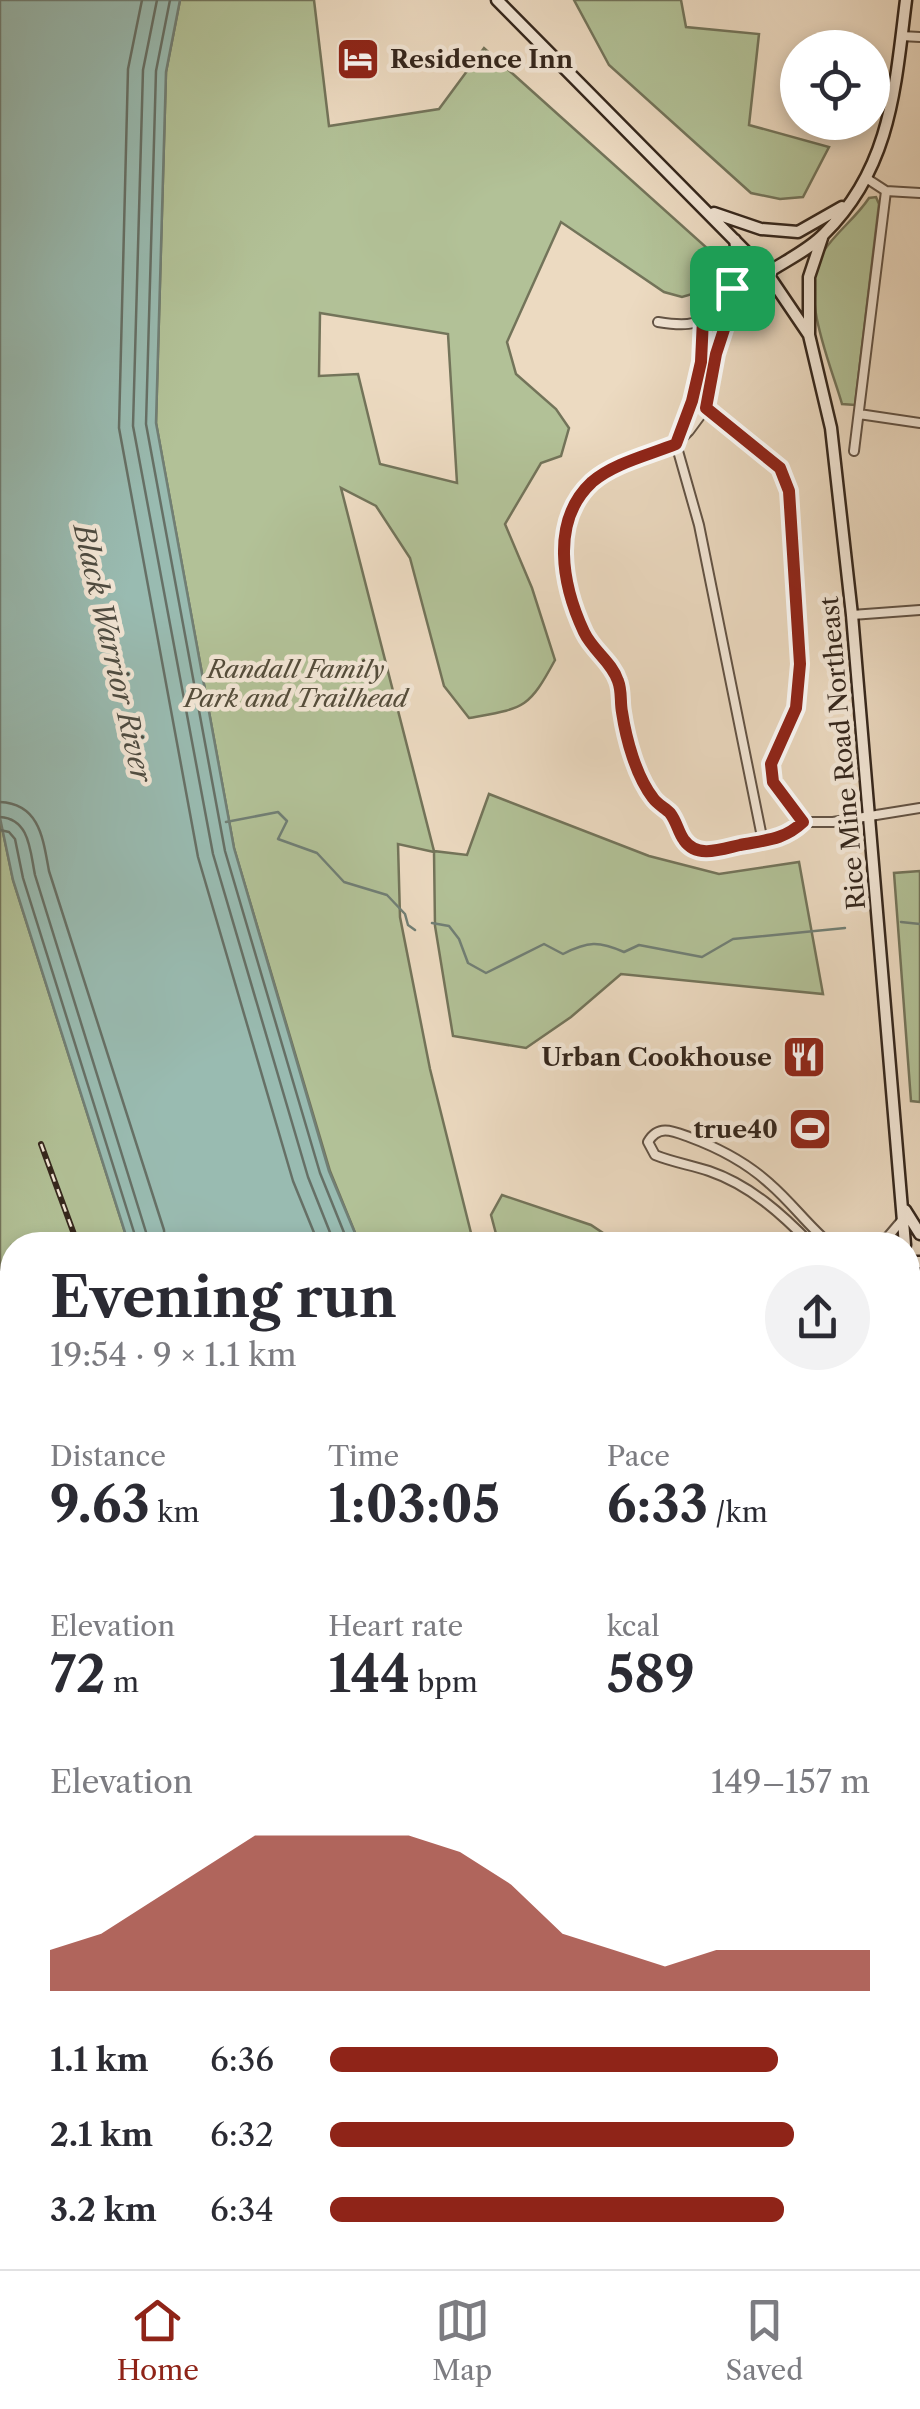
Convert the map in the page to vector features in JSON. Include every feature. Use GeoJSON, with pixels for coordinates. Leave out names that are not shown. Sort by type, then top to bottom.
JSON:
{"type":"FeatureCollection","features":[{"type":"Feature","properties":{"kind":"main road","name":"Rice Mine Road Northeast"},"geometry":{"type":"LineString","coordinates":[[497,0],[710,212],[766,273],[809,335],[832,428],[852,615],[904,1232]]}},
{"type":"Feature","properties":{"kind":"main road"},"geometry":{"type":"LineString","coordinates":[[766,273],[822,236],[866,178],[890,121],[906,0]]}},
{"type":"Feature","properties":{"kind":"main road"},"geometry":{"type":"LineString","coordinates":[[710,212],[761,229],[798,232],[852,201]]}},
{"type":"Feature","properties":{"kind":"main road"},"geometry":{"type":"LineString","coordinates":[[809,335],[809,277],[822,236]]}},
{"type":"Feature","properties":{"kind":"main road"},"geometry":{"type":"LineString","coordinates":[[732,288],[739,266],[735,239]]}},
{"type":"Feature","properties":{"kind":"main road"},"geometry":{"type":"LineString","coordinates":[[902,1206],[919,1232]]}},
{"type":"Feature","properties":{"kind":"street"},"geometry":{"type":"LineString","coordinates":[[902,36],[920,37]]}},
{"type":"Feature","properties":{"kind":"street"},"geometry":{"type":"LineString","coordinates":[[866,178],[886,191],[920,194]]}},
{"type":"Feature","properties":{"kind":"street"},"geometry":{"type":"LineString","coordinates":[[854,451],[886,191]]}},
{"type":"Feature","properties":{"kind":"street"},"geometry":{"type":"LineString","coordinates":[[658,322],[681,326],[703,319],[726,292],[766,273]]}},
{"type":"Feature","properties":{"kind":"street"},"geometry":{"type":"LineString","coordinates":[[766,273],[730,311],[716,354],[706,408],[676,444],[594,481],[573,506],[565,524],[564,546],[574,604],[592,649],[607,661],[618,680],[622,714],[642,776],[653,798],[676,822],[691,848],[708,852],[783,838],[803,822],[833,822],[920,808]]}},
{"type":"Feature","properties":{"kind":"street"},"geometry":{"type":"LineString","coordinates":[[703,319],[701,362],[676,444],[700,525],[763,842]]}},
{"type":"Feature","properties":{"kind":"street"},"geometry":{"type":"LineString","coordinates":[[706,408],[780,468],[789,491],[800,664],[796,708],[771,764],[773,782],[803,822]]}},
{"type":"Feature","properties":{"kind":"street"},"geometry":{"type":"LineString","coordinates":[[859,414],[920,422]]}},
{"type":"Feature","properties":{"kind":"street"},"geometry":{"type":"LineString","coordinates":[[852,615],[920,610]]}},
{"type":"Feature","properties":{"kind":"street"},"geometry":{"type":"LineString","coordinates":[[799,1232],[754,1194],[708,1170],[655,1155],[648,1142],[651,1135],[670,1130],[746,1164],[818,1232]]}},
{"type":"Feature","properties":{"kind":"street"},"geometry":{"type":"LineString","coordinates":[[892,1232],[903,1219]]}},
{"type":"Feature","properties":{"kind":"green space","name":"Randall Family Park and Trailhead"},"geometry":{"type":"Polygon","coordinates":[[[180,0],[314,0],[329,126],[439,109],[484,48],[718,258],[706,290],[682,297],[664,292],[561,222],[507,342],[516,374],[556,409],[569,428],[561,456],[541,463],[505,524],[532,588],[555,660],[538,689],[522,704],[469,718],[444,686],[410,558],[376,506],[341,488],[434,851],[467,855],[489,794],[649,856],[719,874],[799,862],[823,994],[621,974],[571,1017],[526,1048],[453,1036],[435,926],[434,852],[398,844],[400,917],[430,1069],[471,1232],[355,1232],[330,1171],[234,848],[156,423],[166,72],[180,0]],[[320,313],[319,376],[358,374],[380,464],[457,483],[448,334],[320,313]]]}},
{"type":"Feature","properties":{"kind":"green space"},"geometry":{"type":"Polygon","coordinates":[[[574,0],[681,0],[686,27],[759,34],[749,125],[780,134],[780,140],[804,140],[829,147],[803,197],[780,199],[751,193],[609,65],[574,0]]]}},
{"type":"Feature","properties":{"kind":"green space"},"geometry":{"type":"Polygon","coordinates":[[[876,197],[879,204],[855,405],[842,404],[815,307],[816,268],[834,238],[869,198],[876,197]]]}},
{"type":"Feature","properties":{"kind":"green space"},"geometry":{"type":"Polygon","coordinates":[[[0,818],[13,880],[125,1232],[0,1232],[0,818]]]}},
{"type":"Feature","properties":{"kind":"green space"},"geometry":{"type":"Polygon","coordinates":[[[920,871],[920,1102],[911,1101],[894,873],[920,871]]]}},
{"type":"Feature","properties":{"kind":"green space"},"geometry":{"type":"Polygon","coordinates":[[[502,1195],[602,1232],[496,1232],[491,1215],[502,1195]]]}},
{"type":"Feature","properties":{"kind":"water","name":"Black Warrior River"},"geometry":{"type":"Polygon","coordinates":[[[0,0],[180,0],[166,72],[156,423],[234,848],[329,1171],[355,1232],[125,1232],[13,880],[0,818],[0,0]]]}},
{"type":"Feature","properties":{"kind":"waterway"},"geometry":{"type":"LineString","coordinates":[[226,822],[278,812],[287,821],[278,839],[317,853],[344,882],[387,895],[415,930]]}},
{"type":"Feature","properties":{"kind":"waterway"},"geometry":{"type":"LineString","coordinates":[[901,922],[920,924]]}},
{"type":"Feature","properties":{"kind":"waterway"},"geometry":{"type":"LineString","coordinates":[[432,923],[449,926],[468,963],[486,973],[544,944],[563,954],[594,944],[624,952],[639,945],[702,957],[733,939],[845,928]]}},
{"type":"Feature","properties":{"kind":"railway"},"geometry":{"type":"LineString","coordinates":[[41,1144],[73,1232]]}},
{"type":"Feature","properties":{"kind":"place","name":"Residence Inn"},"geometry":{"type":"Point","coordinates":[358,59]}},
{"type":"Feature","properties":{"kind":"place","name":"Urban Cookhouse"},"geometry":{"type":"Point","coordinates":[804,1057]}},
{"type":"Feature","properties":{"kind":"place","name":"true40"},"geometry":{"type":"Point","coordinates":[810,1129]}},
{"type":"Feature","properties":{"kind":"route"},"geometry":{"type":"LineString","coordinates":[[766,273],[730,311],[721,333],[706,408],[780,468],[789,491],[800,664],[796,708],[771,764],[773,782],[803,822],[783,838],[708,852],[691,848],[668,810],[653,798],[632,752],[618,680],[607,661],[592,649],[582,628],[566,570],[564,546],[565,524],[573,506],[594,481],[676,444],[701,362],[703,319],[732,288],[766,273]]}}]}
